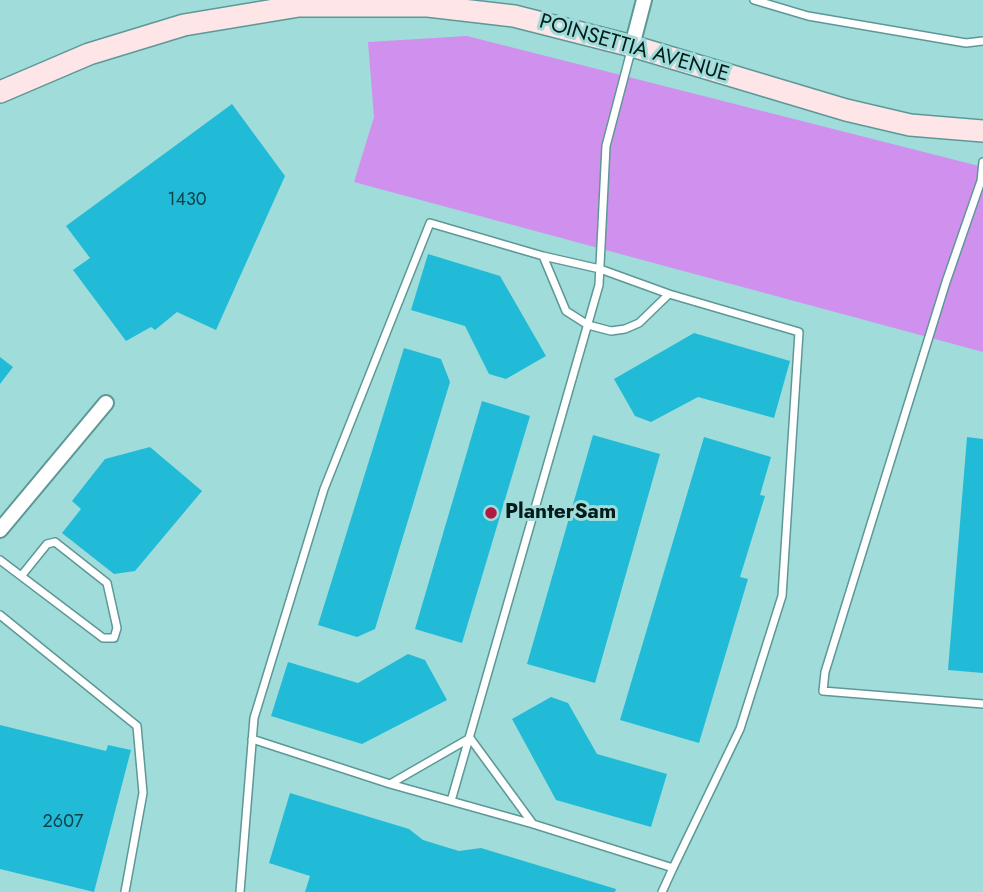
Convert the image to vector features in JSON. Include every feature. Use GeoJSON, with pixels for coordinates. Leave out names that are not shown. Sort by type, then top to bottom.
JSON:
{"type":"FeatureCollection","features":[{"type":"Feature","properties":{"kind":"main road","name":"POINSETTIA AVENUE"},"geometry":{"type":"LineString","coordinates":[[0,92],[89,54],[184,26],[299,6],[428,6],[514,16],[632,46],[846,110],[910,125],[983,131]]}},
{"type":"Feature","properties":{"kind":"street"},"geometry":{"type":"LineString","coordinates":[[632,46],[644,0]]}},
{"type":"Feature","properties":{"kind":"street"},"geometry":{"type":"LineString","coordinates":[[0,530],[106,403]]}},
{"type":"Feature","properties":{"kind":"lane"},"geometry":{"type":"LineString","coordinates":[[754,0],[808,16],[965,43],[983,41]]}},
{"type":"Feature","properties":{"kind":"lane"},"geometry":{"type":"LineString","coordinates":[[451,801],[599,285],[606,146],[632,46]]}},
{"type":"Feature","properties":{"kind":"lane"},"geometry":{"type":"LineString","coordinates":[[983,162],[981,181],[946,282],[825,671],[823,691],[983,704]]}},
{"type":"Feature","properties":{"kind":"lane"},"geometry":{"type":"LineString","coordinates":[[240,892],[254,718],[324,489],[430,223],[543,256],[600,269],[668,294],[799,332],[782,596],[740,729],[662,892]]}},
{"type":"Feature","properties":{"kind":"lane"},"geometry":{"type":"LineString","coordinates":[[543,256],[566,311],[588,326],[611,331],[625,329],[639,323],[668,294]]}},
{"type":"Feature","properties":{"kind":"lane"},"geometry":{"type":"LineString","coordinates":[[0,560],[103,638],[114,638],[117,628],[107,583],[55,542],[47,544],[22,575]]}},
{"type":"Feature","properties":{"kind":"lane"},"geometry":{"type":"LineString","coordinates":[[0,615],[137,726],[143,793],[125,892]]}},
{"type":"Feature","properties":{"kind":"lane"},"geometry":{"type":"LineString","coordinates":[[390,783],[470,738]]}},
{"type":"Feature","properties":{"kind":"lane"},"geometry":{"type":"LineString","coordinates":[[470,738],[533,824]]}},
{"type":"Feature","properties":{"kind":"lane"},"geometry":{"type":"LineString","coordinates":[[252,739],[674,868]]}},
{"type":"Feature","properties":{"kind":"shaded area"},"geometry":{"type":"Polygon","coordinates":[[[467,36],[983,167],[983,352],[354,182],[374,117],[368,42],[467,36]]]}},
{"type":"Feature","properties":{"kind":"building"},"geometry":{"type":"Polygon","coordinates":[[[232,104],[285,176],[216,330],[177,312],[155,330],[151,327],[126,341],[73,270],[90,258],[66,226],[232,104]]]}},
{"type":"Feature","properties":{"kind":"building"},"geometry":{"type":"Polygon","coordinates":[[[428,254],[500,276],[546,356],[506,379],[489,374],[465,326],[411,310],[428,254]]]}},
{"type":"Feature","properties":{"kind":"building"},"geometry":{"type":"Polygon","coordinates":[[[694,333],[790,361],[774,418],[698,397],[651,422],[635,416],[614,379],[694,333]]]}},
{"type":"Feature","properties":{"kind":"building"},"geometry":{"type":"Polygon","coordinates":[[[404,348],[441,359],[450,382],[375,629],[357,637],[318,625],[404,348]]]}},
{"type":"Feature","properties":{"kind":"building"},"geometry":{"type":"Polygon","coordinates":[[[0,357],[13,367],[0,384],[0,357]]]}},
{"type":"Feature","properties":{"kind":"building"},"geometry":{"type":"Polygon","coordinates":[[[482,401],[530,416],[462,643],[415,629],[482,401]]]}},
{"type":"Feature","properties":{"kind":"building"},"geometry":{"type":"Polygon","coordinates":[[[593,435],[660,454],[595,683],[527,664],[593,435]]]}},
{"type":"Feature","properties":{"kind":"building"},"geometry":{"type":"Polygon","coordinates":[[[704,437],[771,457],[760,495],[765,496],[740,577],[748,579],[699,743],[620,720],[704,437]]]}},
{"type":"Feature","properties":{"kind":"building"},"geometry":{"type":"Polygon","coordinates":[[[967,437],[983,439],[983,673],[948,670],[967,437]]]}},
{"type":"Feature","properties":{"kind":"building"},"geometry":{"type":"Polygon","coordinates":[[[150,447],[202,491],[135,571],[114,574],[62,533],[81,509],[72,501],[105,459],[150,447]]]}},
{"type":"Feature","properties":{"kind":"building"},"geometry":{"type":"Polygon","coordinates":[[[408,654],[425,660],[447,700],[362,744],[271,716],[288,662],[358,683],[408,654]]]}},
{"type":"Feature","properties":{"kind":"building"},"geometry":{"type":"Polygon","coordinates":[[[551,697],[568,703],[597,754],[667,774],[651,827],[556,800],[512,719],[551,697]]]}},
{"type":"Feature","properties":{"kind":"building"},"geometry":{"type":"Polygon","coordinates":[[[0,725],[106,751],[108,745],[131,750],[94,892],[0,869],[0,725]]]}},
{"type":"Feature","properties":{"kind":"building"},"geometry":{"type":"Polygon","coordinates":[[[290,793],[409,829],[423,840],[459,851],[481,848],[616,889],[615,892],[305,892],[310,876],[269,863],[290,793]]]}},
{"type":"Feature","properties":{"kind":"place","name":"PlanterSam"},"geometry":{"type":"Point","coordinates":[491,513]}}]}
